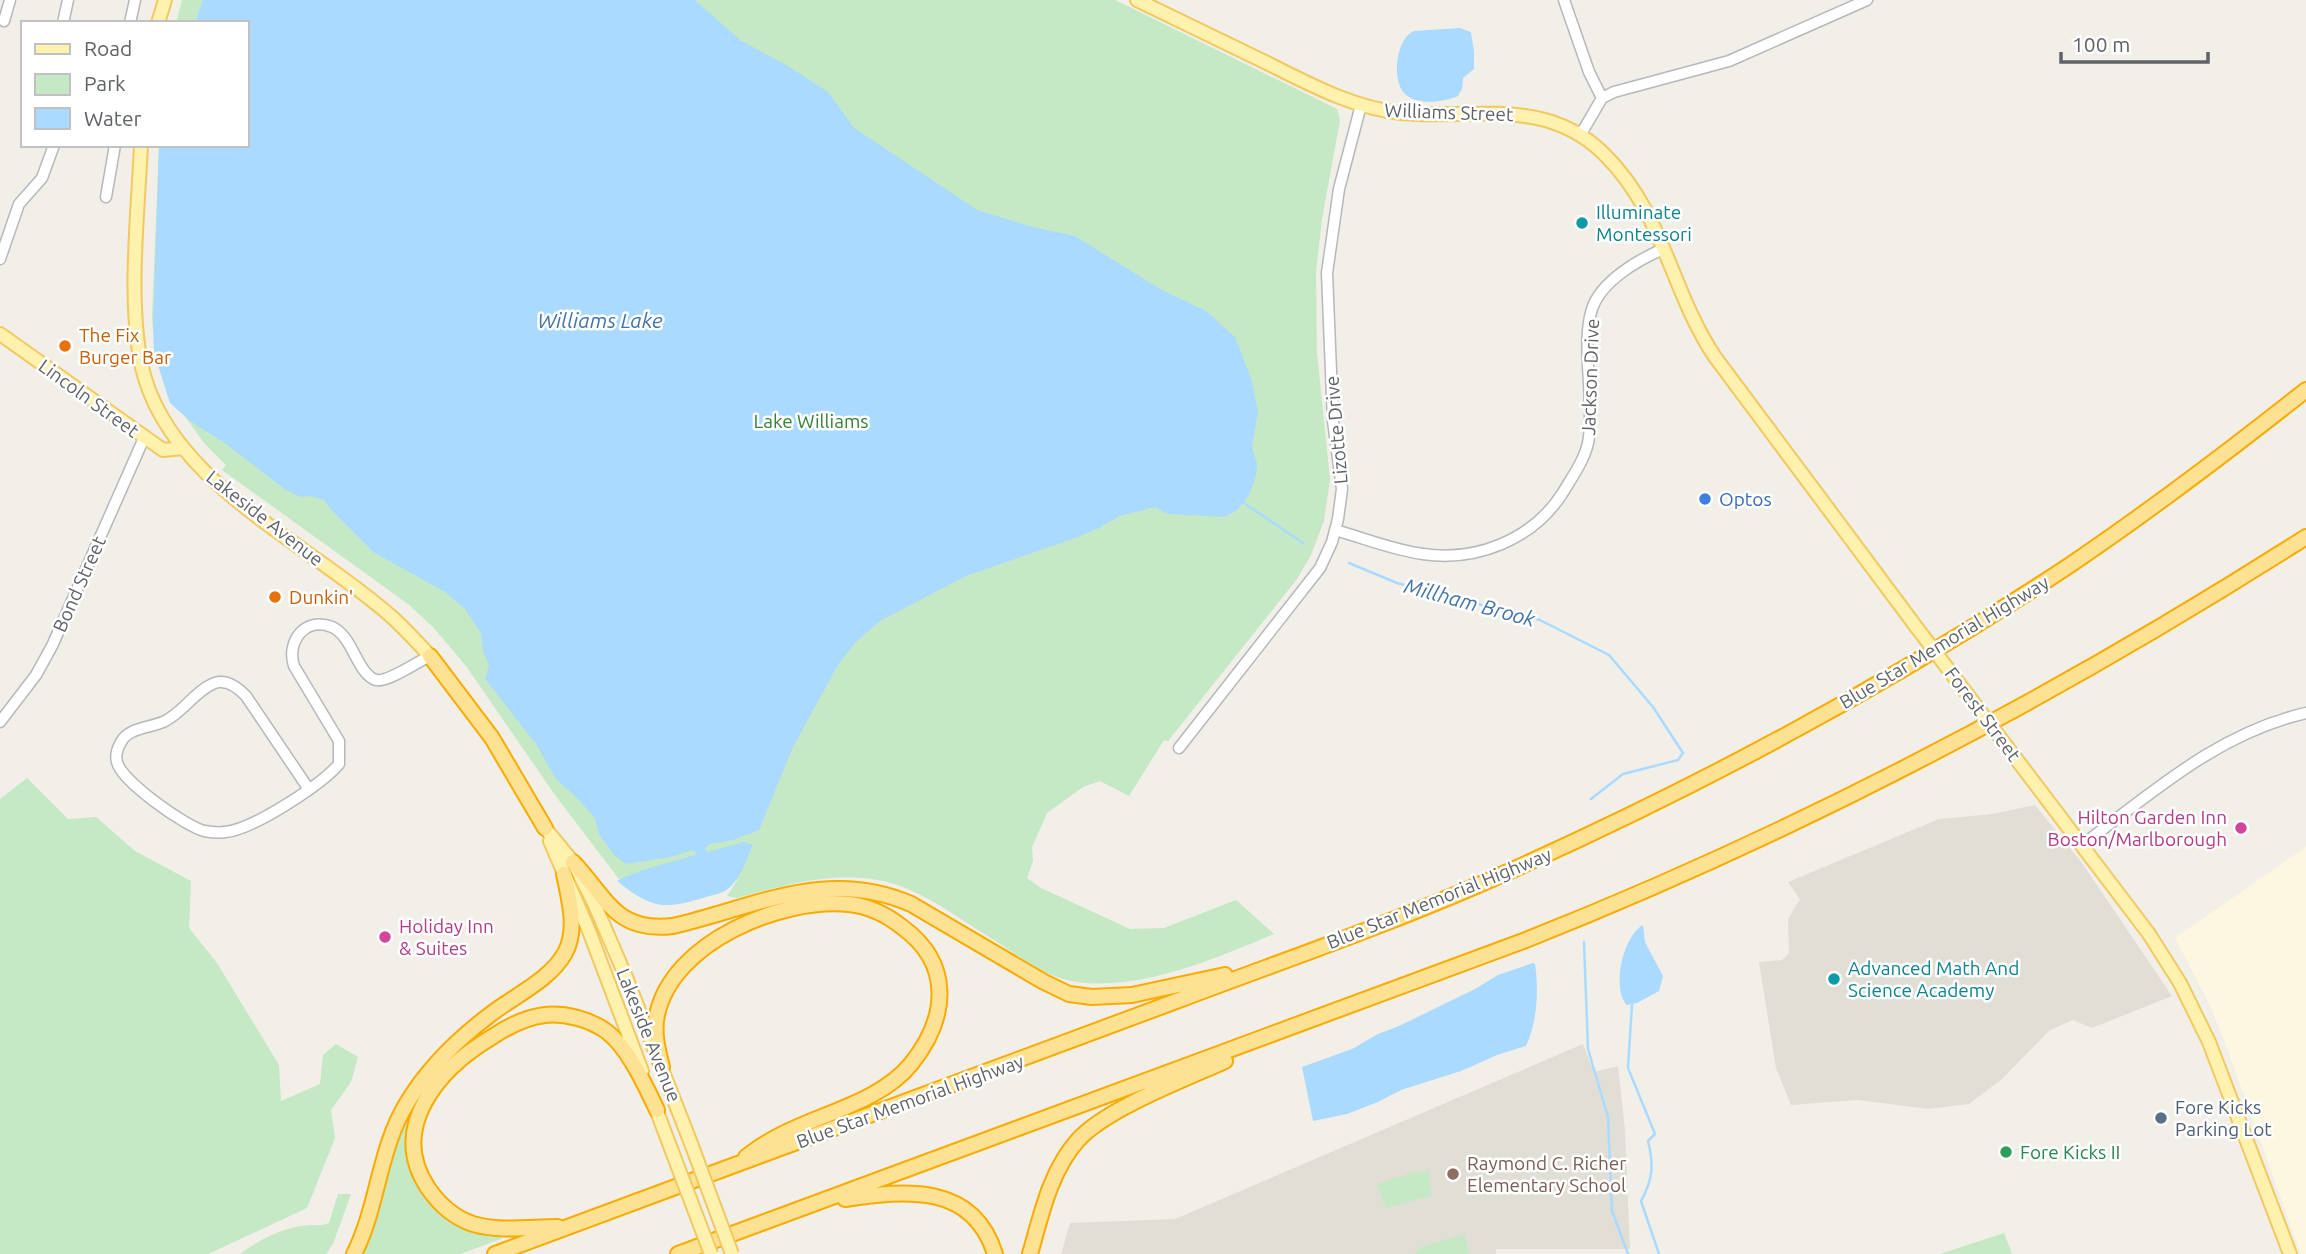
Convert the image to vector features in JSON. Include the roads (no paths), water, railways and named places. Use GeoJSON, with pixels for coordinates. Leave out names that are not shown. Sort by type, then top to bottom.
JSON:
{"type":"FeatureCollection","features":[{"type":"Feature","properties":{"kind":"highway","name":"Blue Star Memorial Highway"},"geometry":{"type":"LineString","coordinates":[[495,1254],[1399,918],[1510,872],[1672,794],[1833,709],[1945,644],[2071,564],[2206,467],[2306,390]]}},
{"type":"Feature","properties":{"kind":"highway"},"geometry":{"type":"LineString","coordinates":[[681,1253],[1583,918],[1855,792],[2037,698],[2186,612],[2306,537]]}},
{"type":"Feature","properties":{"kind":"highway","name":"Lakeside Avenue"},"geometry":{"type":"LineString","coordinates":[[430,656],[492,738],[545,828]]}},
{"type":"Feature","properties":{"kind":"highway"},"geometry":{"type":"LineString","coordinates":[[573,862],[604,900],[622,917],[643,926],[658,928],[689,923],[812,890],[849,888],[891,895],[1044,982],[1061,991],[1081,996],[1146,993],[1281,961]]}},
{"type":"Feature","properties":{"kind":"highway"},"geometry":{"type":"LineString","coordinates":[[354,1254],[396,1124],[413,1093],[453,1048],[489,1015],[535,982],[564,954],[572,923],[564,874]]}},
{"type":"Feature","properties":{"kind":"highway"},"geometry":{"type":"LineString","coordinates":[[662,1067],[656,1041],[656,1022],[664,994],[699,951],[738,927],[796,909],[833,903],[867,908],[897,923],[923,945],[937,972],[940,1002],[930,1035],[910,1066],[883,1088],[768,1141],[733,1167]]}},
{"type":"Feature","properties":{"kind":"highway"},"geometry":{"type":"LineString","coordinates":[[1030,1254],[1044,1205],[1060,1167],[1073,1146],[1090,1129],[1116,1112],[1362,1001]]}},
{"type":"Feature","properties":{"kind":"highway"},"geometry":{"type":"LineString","coordinates":[[566,1227],[480,1225],[463,1219],[440,1202],[422,1177],[414,1146],[419,1114],[437,1082],[464,1056],[507,1028],[537,1016],[569,1016],[597,1025],[611,1036],[634,1067],[657,1111]]}},
{"type":"Feature","properties":{"kind":"highway"},"geometry":{"type":"LineString","coordinates":[[803,1208],[866,1196],[915,1195],[945,1199],[960,1205],[977,1219],[995,1254]]}},
{"type":"Feature","properties":{"kind":"main road"},"geometry":{"type":"LineString","coordinates":[[159,21],[165,0]]}},
{"type":"Feature","properties":{"kind":"main road","name":"Williams Street"},"geometry":{"type":"LineString","coordinates":[[1138,0],[1320,89],[1361,105],[1404,113],[1495,112],[1525,115],[1581,134]]}},
{"type":"Feature","properties":{"kind":"main road","name":"Forest Street"},"geometry":{"type":"LineString","coordinates":[[1581,134],[1604,154],[1637,193],[1691,315],[1710,350],[2156,943],[2195,1010],[2290,1254]]}},
{"type":"Feature","properties":{"kind":"main road","name":"Lakeside Avenue"},"geometry":{"type":"LineString","coordinates":[[141,147],[135,296],[139,346],[144,374],[154,402],[169,430],[223,488],[393,618],[430,656]]}},
{"type":"Feature","properties":{"kind":"main road","name":"Lincoln Street"},"geometry":{"type":"LineString","coordinates":[[0,334],[163,450],[183,448]]}},
{"type":"Feature","properties":{"kind":"main road","name":"Lakeside Avenue"},"geometry":{"type":"LineString","coordinates":[[545,828],[573,862],[604,925],[662,1067],[732,1254]]}},
{"type":"Feature","properties":{"kind":"main road","name":"Lakeside Avenue"},"geometry":{"type":"LineString","coordinates":[[545,828],[601,959],[711,1254]]}},
{"type":"Feature","properties":{"kind":"street"},"geometry":{"type":"LineString","coordinates":[[4,21],[10,0]]}},
{"type":"Feature","properties":{"kind":"street"},"geometry":{"type":"LineString","coordinates":[[64,21],[68,0]]}},
{"type":"Feature","properties":{"kind":"street"},"geometry":{"type":"LineString","coordinates":[[130,21],[135,0]]}},
{"type":"Feature","properties":{"kind":"street"},"geometry":{"type":"LineString","coordinates":[[1564,0],[1588,72],[1602,98]]}},
{"type":"Feature","properties":{"kind":"street"},"geometry":{"type":"LineString","coordinates":[[1581,134],[1602,98],[1633,85],[1743,56],[1867,0]]}},
{"type":"Feature","properties":{"kind":"street","name":"Lizotte Drive"},"geometry":{"type":"LineString","coordinates":[[1179,747],[1320,568],[1335,530],[1342,489],[1333,421],[1327,273],[1339,189],[1361,105]]}},
{"type":"Feature","properties":{"kind":"street"},"geometry":{"type":"LineString","coordinates":[[0,259],[19,204],[42,178],[53,147]]}},
{"type":"Feature","properties":{"kind":"street"},"geometry":{"type":"LineString","coordinates":[[106,197],[115,147]]}},
{"type":"Feature","properties":{"kind":"street","name":"Jackson Drive"},"geometry":{"type":"LineString","coordinates":[[1335,530],[1421,554],[1451,556],[1475,554],[1499,545],[1518,536],[1538,521],[1557,501],[1576,471],[1589,441],[1592,413],[1588,328],[1592,309],[1600,293],[1612,282],[1647,256],[1663,249]]}},
{"type":"Feature","properties":{"kind":"street","name":"Bond Street"},"geometry":{"type":"LineString","coordinates":[[0,722],[29,685],[52,646],[144,438]]}},
{"type":"Feature","properties":{"kind":"street"},"geometry":{"type":"LineString","coordinates":[[308,788],[246,696],[237,686],[223,681],[209,684],[164,722],[138,729],[122,738],[116,753],[117,765],[128,779],[175,815],[203,831],[225,832],[242,828],[268,815],[328,776],[339,764],[339,741],[294,666],[290,653],[295,639],[305,629],[320,624],[343,634],[372,678],[379,681],[388,680],[411,664],[430,656]]}},
{"type":"Feature","properties":{"kind":"street"},"geometry":{"type":"LineString","coordinates":[[2082,845],[2210,751],[2249,731],[2306,713]]}},
{"type":"Feature","properties":{"kind":"water","name":"Williams Lake"},"geometry":{"type":"Polygon","coordinates":[[[203,0],[695,0],[740,40],[828,92],[854,128],[977,210],[1075,236],[1160,289],[1206,311],[1235,337],[1252,381],[1258,412],[1252,446],[1257,464],[1249,495],[1237,510],[1224,517],[1167,514],[1155,507],[1120,516],[1078,537],[966,576],[880,621],[857,641],[839,663],[793,747],[759,830],[733,840],[710,844],[705,848],[707,852],[744,842],[753,845],[733,884],[720,893],[677,904],[657,904],[639,897],[617,881],[695,855],[696,852],[692,850],[671,857],[626,864],[614,855],[599,834],[595,818],[556,779],[536,744],[485,679],[489,665],[483,651],[481,633],[464,608],[445,592],[373,552],[324,500],[310,496],[301,497],[286,490],[226,444],[190,421],[170,403],[154,353],[159,147],[248,147],[248,21],[196,21],[203,0]]]}},
{"type":"Feature","properties":{"kind":"water"},"geometry":{"type":"Polygon","coordinates":[[[1460,28],[1471,32],[1474,69],[1463,78],[1458,96],[1439,101],[1410,98],[1401,88],[1397,70],[1400,51],[1408,35],[1414,31],[1460,28]]]}},
{"type":"Feature","properties":{"kind":"water"},"geometry":{"type":"Polygon","coordinates":[[[1643,925],[1645,942],[1663,976],[1659,991],[1637,1003],[1627,1005],[1620,987],[1622,963],[1630,940],[1643,925]]]}},
{"type":"Feature","properties":{"kind":"water"},"geometry":{"type":"Polygon","coordinates":[[[1533,963],[1537,995],[1533,1027],[1526,1046],[1401,1090],[1347,1114],[1313,1121],[1302,1067],[1352,1049],[1498,975],[1533,963]]]}},
{"type":"Feature","properties":{"kind":"waterway","name":"Millham Brook"},"geometry":{"type":"LineString","coordinates":[[1241,501],[1303,543]]}},
{"type":"Feature","properties":{"kind":"waterway","name":"Millham Brook"},"geometry":{"type":"LineString","coordinates":[[1349,563],[1397,583],[1540,620],[1609,655],[1653,707],[1683,753],[1678,760],[1623,774],[1591,799]]}},
{"type":"Feature","properties":{"kind":"waterway","name":"Millham Brook"},"geometry":{"type":"LineString","coordinates":[[1584,942],[1588,1049],[1608,1117],[1612,1211],[1628,1254]]}},
{"type":"Feature","properties":{"kind":"waterway"},"geometry":{"type":"LineString","coordinates":[[1632,1004],[1628,1068],[1655,1134],[1648,1141],[1651,1172],[1641,1201],[1659,1254]]}},
{"type":"Feature","properties":{"kind":"place","name":"Illuminate Montessori"},"geometry":{"type":"Point","coordinates":[1582,223]}},
{"type":"Feature","properties":{"kind":"place","name":"The Fix Burger Bar"},"geometry":{"type":"Point","coordinates":[65,346]}},
{"type":"Feature","properties":{"kind":"place","name":"Optos"},"geometry":{"type":"Point","coordinates":[1705,499]}},
{"type":"Feature","properties":{"kind":"place","name":"Dunkin'"},"geometry":{"type":"Point","coordinates":[275,597]}},
{"type":"Feature","properties":{"kind":"place","name":"Hilton Garden Inn Boston/Marlborough"},"geometry":{"type":"Point","coordinates":[2241,828]}},
{"type":"Feature","properties":{"kind":"place","name":"Holiday Inn & Suites"},"geometry":{"type":"Point","coordinates":[385,937]}},
{"type":"Feature","properties":{"kind":"place","name":"Advanced Math And Science Academy"},"geometry":{"type":"Point","coordinates":[1834,979]}},
{"type":"Feature","properties":{"kind":"place","name":"Fore Kicks Parking Lot"},"geometry":{"type":"Point","coordinates":[2161,1118]}},
{"type":"Feature","properties":{"kind":"place","name":"Fore Kicks II"},"geometry":{"type":"Point","coordinates":[2006,1152]}},
{"type":"Feature","properties":{"kind":"place","name":"Raymond C. Richer Elementary School"},"geometry":{"type":"Point","coordinates":[1453,1174]}},
{"type":"Feature","properties":{"kind":"park label","name":"Lake Williams"},"geometry":{"type":"Point","coordinates":[811,421]}}]}
